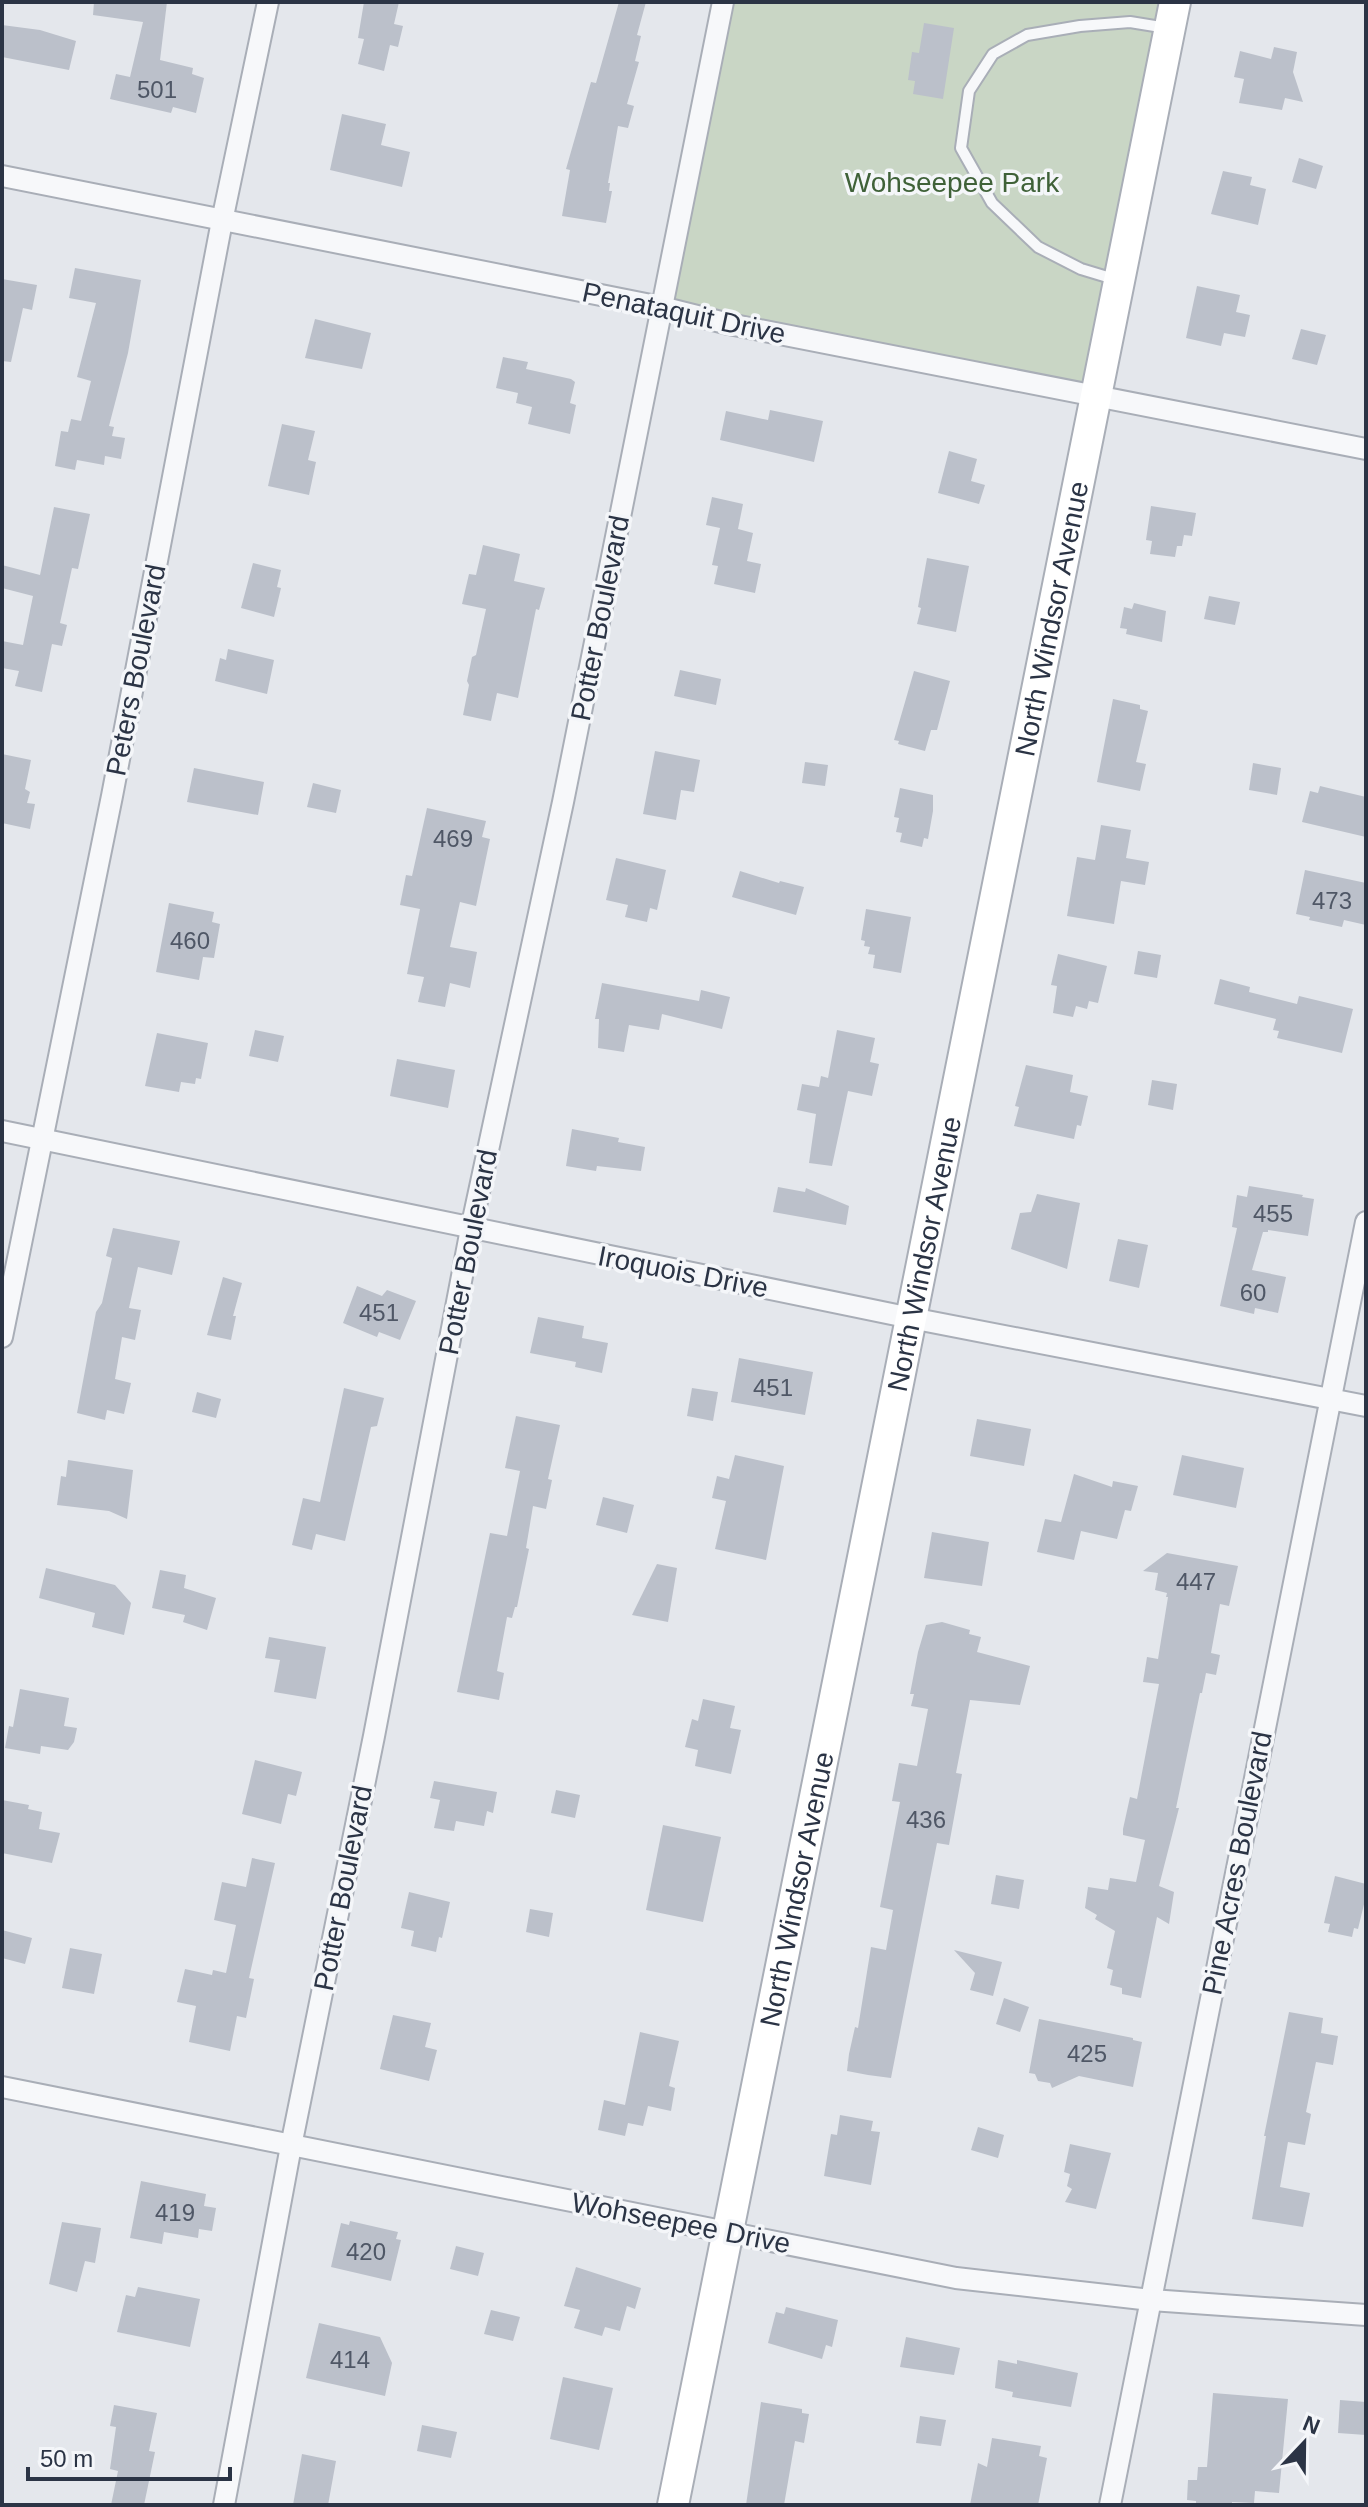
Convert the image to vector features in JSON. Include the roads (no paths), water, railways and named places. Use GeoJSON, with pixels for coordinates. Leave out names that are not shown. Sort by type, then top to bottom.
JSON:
{"type":"FeatureCollection","features":[{"type":"Feature","properties":{"kind":"street","name":"Peters Boulevard"},"geometry":{"type":"LineString","coordinates":[[2,1337],[268,2]]}},
{"type":"Feature","properties":{"kind":"street","name":"Potter Boulevard"},"geometry":{"type":"LineString","coordinates":[[224,2505],[291,2146],[374,1736],[471,1229],[566,787],[723,2]]}},
{"type":"Feature","properties":{"kind":"street","name":"North Windsor Avenue"},"geometry":{"type":"LineString","coordinates":[[673,2505],[1172,15]]}},
{"type":"Feature","properties":{"kind":"street","name":"Penataquit Drive"},"geometry":{"type":"LineString","coordinates":[[2,176],[661,307],[744,327],[1366,449]]}},
{"type":"Feature","properties":{"kind":"street","name":"Iroquois Drive"},"geometry":{"type":"LineString","coordinates":[[2,1131],[911,1318],[1366,1406]]}},
{"type":"Feature","properties":{"kind":"street","name":"Pine Acres Boulevard"},"geometry":{"type":"LineString","coordinates":[[1110,2505],[1366,1222]]}},
{"type":"Feature","properties":{"kind":"street","name":"Wohseepee Drive"},"geometry":{"type":"LineString","coordinates":[[2,2087],[956,2278],[1151,2300],[1366,2315]]}},
{"type":"Feature","properties":{"kind":"lane"},"geometry":{"type":"LineString","coordinates":[[1120,280],[1081,269],[1038,247],[992,203],[961,148],[969,91],[993,54],[1027,35],[1172,15]]}},
{"type":"Feature","properties":{"kind":"park label","name":"Wohseepee Park"},"geometry":{"type":"Point","coordinates":[952,182]}}]}
